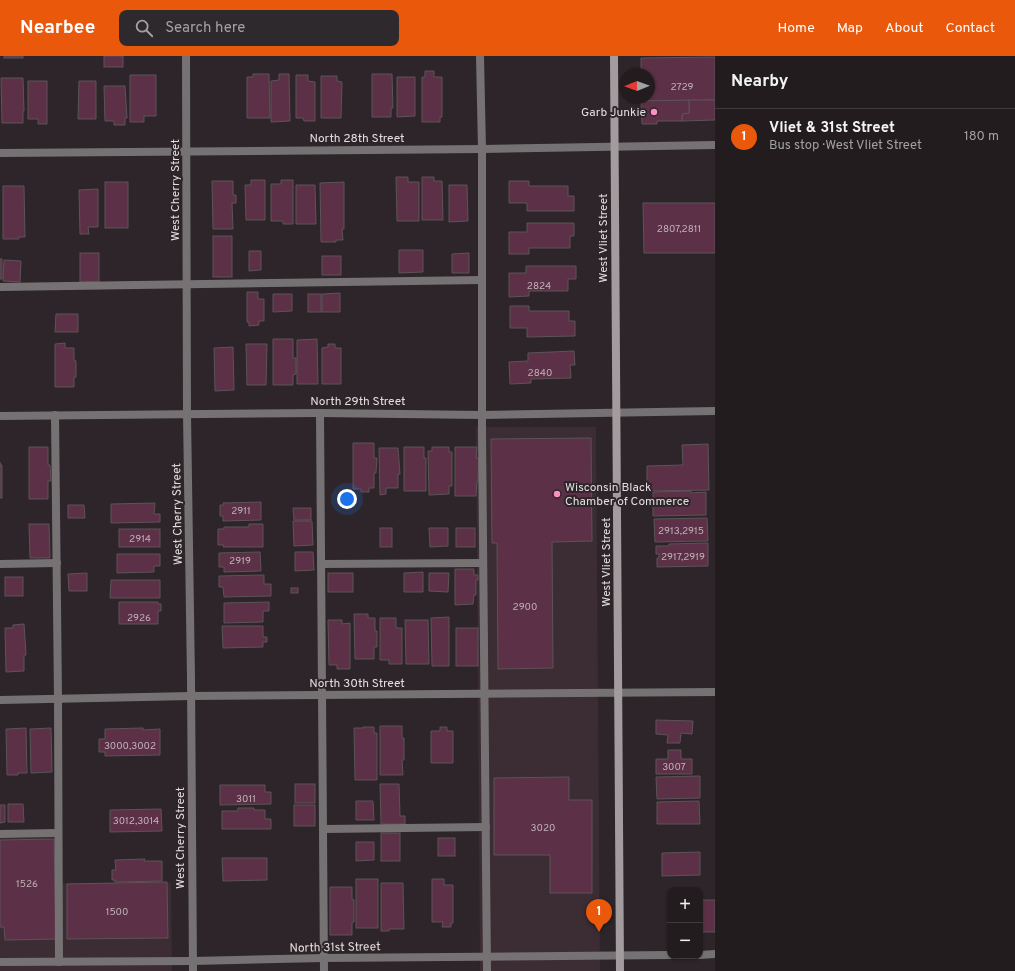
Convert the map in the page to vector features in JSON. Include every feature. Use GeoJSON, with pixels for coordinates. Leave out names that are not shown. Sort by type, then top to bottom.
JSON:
{"type":"FeatureCollection","features":[{"type":"Feature","properties":{"kind":"street","name":"West Cherry Street"},"geometry":{"type":"LineString","coordinates":[[186,56],[187,414],[193,971]]}},
{"type":"Feature","properties":{"kind":"street"},"geometry":{"type":"LineString","coordinates":[[480,56],[482,149],[482,415],[487,971]]}},
{"type":"Feature","properties":{"kind":"street","name":"West Vliet Street"},"geometry":{"type":"LineString","coordinates":[[614,56],[620,971]]}},
{"type":"Feature","properties":{"kind":"street","name":"North 28th Street"},"geometry":{"type":"LineString","coordinates":[[0,153],[482,149],[715,145]]}},
{"type":"Feature","properties":{"kind":"street"},"geometry":{"type":"LineString","coordinates":[[0,288],[482,280]]}},
{"type":"Feature","properties":{"kind":"street","name":"North 29th Street"},"geometry":{"type":"LineString","coordinates":[[0,416],[320,413],[482,415],[715,411]]}},
{"type":"Feature","properties":{"kind":"street"},"geometry":{"type":"LineString","coordinates":[[320,413],[324,971]]}},
{"type":"Feature","properties":{"kind":"street"},"geometry":{"type":"LineString","coordinates":[[55,415],[59,962]]}},
{"type":"Feature","properties":{"kind":"street"},"geometry":{"type":"LineString","coordinates":[[0,564],[57,563]]}},
{"type":"Feature","properties":{"kind":"street"},"geometry":{"type":"LineString","coordinates":[[321,564],[484,563]]}},
{"type":"Feature","properties":{"kind":"street","name":"North 30th Street"},"geometry":{"type":"LineString","coordinates":[[0,700],[191,696],[715,692]]}},
{"type":"Feature","properties":{"kind":"street"},"geometry":{"type":"LineString","coordinates":[[324,829],[486,827]]}},
{"type":"Feature","properties":{"kind":"street"},"geometry":{"type":"LineString","coordinates":[[0,834],[58,833]]}},
{"type":"Feature","properties":{"kind":"street"},"geometry":{"type":"LineString","coordinates":[[703,955],[715,954]]}},
{"type":"Feature","properties":{"kind":"street","name":"North 31st Street"},"geometry":{"type":"LineString","coordinates":[[0,962],[193,962],[324,958],[667,955]]}},
{"type":"Feature","properties":{"kind":"shaded area"},"geometry":{"type":"Polygon","coordinates":[[[476,427],[596,427],[600,971],[480,971],[476,427]]]}},
{"type":"Feature","properties":{"kind":"shaded area"},"geometry":{"type":"Polygon","coordinates":[[[0,838],[50,838],[53,883],[171,883],[172,971],[0,971],[0,838]]]}},
{"type":"Feature","properties":{"kind":"building"},"geometry":{"type":"Polygon","coordinates":[[[4,56],[23,56],[23,58],[4,58],[4,56]]]}},
{"type":"Feature","properties":{"kind":"building"},"geometry":{"type":"Polygon","coordinates":[[[104,56],[123,56],[123,67],[104,67],[104,56]]]}},
{"type":"Feature","properties":{"kind":"building"},"geometry":{"type":"Polygon","coordinates":[[[715,57],[715,100],[655,101],[655,68],[641,68],[641,58],[715,57]]]}},
{"type":"Feature","properties":{"kind":"building"},"geometry":{"type":"Polygon","coordinates":[[[425,71],[434,71],[434,77],[442,77],[442,117],[440,117],[440,122],[422,122],[422,77],[425,77],[425,71]]]}},
{"type":"Feature","properties":{"kind":"building"},"geometry":{"type":"Polygon","coordinates":[[[253,74],[269,74],[270,118],[247,118],[247,77],[253,77],[253,74]]]}},
{"type":"Feature","properties":{"kind":"building"},"geometry":{"type":"Polygon","coordinates":[[[279,74],[289,74],[290,121],[271,122],[271,81],[279,80],[279,74]]]}},
{"type":"Feature","properties":{"kind":"building"},"geometry":{"type":"Polygon","coordinates":[[[372,74],[392,74],[393,108],[391,108],[391,117],[372,117],[372,74]]]}},
{"type":"Feature","properties":{"kind":"building"},"geometry":{"type":"Polygon","coordinates":[[[130,75],[156,75],[156,116],[144,116],[144,122],[130,122],[130,75]]]}},
{"type":"Feature","properties":{"kind":"building"},"geometry":{"type":"Polygon","coordinates":[[[296,75],[308,75],[308,81],[315,82],[315,121],[304,121],[303,118],[296,118],[296,75]]]}},
{"type":"Feature","properties":{"kind":"building"},"geometry":{"type":"Polygon","coordinates":[[[321,76],[337,76],[337,81],[342,82],[341,118],[321,118],[321,76]]]}},
{"type":"Feature","properties":{"kind":"building"},"geometry":{"type":"Polygon","coordinates":[[[397,77],[415,77],[415,116],[397,117],[397,77]]]}},
{"type":"Feature","properties":{"kind":"building"},"geometry":{"type":"Polygon","coordinates":[[[1,78],[23,78],[23,123],[2,123],[1,78]]]}},
{"type":"Feature","properties":{"kind":"building"},"geometry":{"type":"Polygon","coordinates":[[[28,81],[47,81],[47,124],[38,124],[38,119],[28,119],[28,81]]]}},
{"type":"Feature","properties":{"kind":"building"},"geometry":{"type":"Polygon","coordinates":[[[79,81],[96,81],[96,119],[78,119],[79,81]]]}},
{"type":"Feature","properties":{"kind":"building"},"geometry":{"type":"Polygon","coordinates":[[[104,86],[125,86],[127,118],[125,118],[125,125],[114,125],[114,121],[105,121],[104,86]]]}},
{"type":"Feature","properties":{"kind":"building"},"geometry":{"type":"Polygon","coordinates":[[[689,100],[715,100],[715,120],[682,121],[682,114],[689,113],[689,100]]]}},
{"type":"Feature","properties":{"kind":"building"},"geometry":{"type":"Polygon","coordinates":[[[689,100],[689,113],[682,114],[682,121],[657,121],[657,124],[642,124],[641,104],[655,104],[655,101],[689,100]]]}},
{"type":"Feature","properties":{"kind":"building"},"geometry":{"type":"Polygon","coordinates":[[[396,177],[408,177],[408,182],[419,182],[419,221],[397,221],[396,177]]]}},
{"type":"Feature","properties":{"kind":"building"},"geometry":{"type":"Polygon","coordinates":[[[422,177],[434,177],[434,181],[442,181],[443,220],[422,220],[422,177]]]}},
{"type":"Feature","properties":{"kind":"building"},"geometry":{"type":"Polygon","coordinates":[[[251,180],[265,180],[265,220],[246,220],[245,185],[251,185],[251,180]]]}},
{"type":"Feature","properties":{"kind":"building"},"geometry":{"type":"Polygon","coordinates":[[[281,180],[293,180],[293,224],[283,224],[283,221],[271,221],[271,184],[281,184],[281,180]]]}},
{"type":"Feature","properties":{"kind":"building"},"geometry":{"type":"Polygon","coordinates":[[[212,181],[233,181],[233,195],[236,195],[236,203],[232,203],[233,229],[213,229],[212,181]]]}},
{"type":"Feature","properties":{"kind":"building"},"geometry":{"type":"Polygon","coordinates":[[[509,181],[529,181],[529,186],[568,186],[568,196],[574,196],[574,211],[527,211],[527,203],[509,203],[509,181]]]}},
{"type":"Feature","properties":{"kind":"building"},"geometry":{"type":"Polygon","coordinates":[[[105,182],[128,182],[128,228],[105,228],[105,182]]]}},
{"type":"Feature","properties":{"kind":"building"},"geometry":{"type":"Polygon","coordinates":[[[344,182],[343,240],[336,240],[336,242],[321,242],[320,183],[344,182]]]}},
{"type":"Feature","properties":{"kind":"building"},"geometry":{"type":"Polygon","coordinates":[[[296,185],[315,185],[316,224],[296,224],[296,185]]]}},
{"type":"Feature","properties":{"kind":"building"},"geometry":{"type":"Polygon","coordinates":[[[449,185],[467,185],[468,221],[449,222],[449,185]]]}},
{"type":"Feature","properties":{"kind":"building"},"geometry":{"type":"Polygon","coordinates":[[[3,186],[24,186],[25,237],[19,237],[19,239],[3,239],[3,186]]]}},
{"type":"Feature","properties":{"kind":"building"},"geometry":{"type":"Polygon","coordinates":[[[98,189],[98,227],[88,227],[89,234],[80,234],[79,190],[98,189]]]}},
{"type":"Feature","properties":{"kind":"building"},"geometry":{"type":"Polygon","coordinates":[[[643,203],[715,203],[715,253],[644,253],[643,203]]]}},
{"type":"Feature","properties":{"kind":"building"},"geometry":{"type":"Polygon","coordinates":[[[527,223],[574,223],[574,236],[570,236],[570,248],[529,248],[529,254],[509,254],[509,232],[527,232],[527,223]]]}},
{"type":"Feature","properties":{"kind":"building"},"geometry":{"type":"Polygon","coordinates":[[[213,236],[232,236],[232,277],[213,277],[213,236]]]}},
{"type":"Feature","properties":{"kind":"building"},"geometry":{"type":"Polygon","coordinates":[[[399,250],[423,250],[423,272],[399,273],[399,250]]]}},
{"type":"Feature","properties":{"kind":"building"},"geometry":{"type":"Polygon","coordinates":[[[249,251],[261,251],[261,270],[249,271],[249,251]]]}},
{"type":"Feature","properties":{"kind":"building"},"geometry":{"type":"Polygon","coordinates":[[[80,253],[99,253],[99,282],[80,282],[80,253]]]}},
{"type":"Feature","properties":{"kind":"building"},"geometry":{"type":"Polygon","coordinates":[[[469,253],[469,273],[452,273],[452,254],[469,253]]]}},
{"type":"Feature","properties":{"kind":"building"},"geometry":{"type":"Polygon","coordinates":[[[322,256],[341,256],[341,275],[322,275],[322,256]]]}},
{"type":"Feature","properties":{"kind":"building"},"geometry":{"type":"Polygon","coordinates":[[[0,259],[2,259],[2,279],[0,279],[0,259]]]}},
{"type":"Feature","properties":{"kind":"building"},"geometry":{"type":"Polygon","coordinates":[[[4,260],[21,261],[20,282],[3,281],[4,260]]]}},
{"type":"Feature","properties":{"kind":"building"},"geometry":{"type":"Polygon","coordinates":[[[526,266],[576,266],[576,279],[568,279],[568,291],[529,291],[529,296],[509,297],[509,273],[526,273],[526,266]]]}},
{"type":"Feature","properties":{"kind":"building"},"geometry":{"type":"Polygon","coordinates":[[[247,292],[258,292],[258,299],[264,299],[264,321],[259,321],[259,325],[249,326],[249,322],[247,322],[247,292]]]}},
{"type":"Feature","properties":{"kind":"building"},"geometry":{"type":"Polygon","coordinates":[[[340,293],[340,312],[322,312],[322,294],[340,293]]]}},
{"type":"Feature","properties":{"kind":"building"},"geometry":{"type":"Polygon","coordinates":[[[273,294],[292,294],[292,311],[273,312],[273,294]]]}},
{"type":"Feature","properties":{"kind":"building"},"geometry":{"type":"Polygon","coordinates":[[[308,294],[321,294],[321,312],[308,312],[308,294]]]}},
{"type":"Feature","properties":{"kind":"building"},"geometry":{"type":"Polygon","coordinates":[[[510,306],[529,306],[529,311],[569,311],[569,321],[575,321],[575,336],[527,337],[527,328],[510,328],[510,306]]]}},
{"type":"Feature","properties":{"kind":"building"},"geometry":{"type":"Polygon","coordinates":[[[56,314],[78,314],[78,332],[55,332],[56,314]]]}},
{"type":"Feature","properties":{"kind":"building"},"geometry":{"type":"Polygon","coordinates":[[[273,339],[293,339],[293,358],[296,358],[296,374],[293,375],[293,385],[273,385],[273,339]]]}},
{"type":"Feature","properties":{"kind":"building"},"geometry":{"type":"Polygon","coordinates":[[[317,339],[318,384],[297,384],[297,340],[317,339]]]}},
{"type":"Feature","properties":{"kind":"building"},"geometry":{"type":"Polygon","coordinates":[[[65,343],[65,348],[74,348],[76,377],[74,377],[74,387],[55,387],[55,344],[65,343]]]}},
{"type":"Feature","properties":{"kind":"building"},"geometry":{"type":"Polygon","coordinates":[[[246,344],[267,344],[266,385],[247,385],[246,344]]]}},
{"type":"Feature","properties":{"kind":"building"},"geometry":{"type":"Polygon","coordinates":[[[328,344],[335,344],[335,348],[341,348],[341,384],[322,384],[322,348],[328,347],[328,344]]]}},
{"type":"Feature","properties":{"kind":"building"},"geometry":{"type":"Polygon","coordinates":[[[233,347],[234,390],[215,391],[214,348],[233,347]]]}},
{"type":"Feature","properties":{"kind":"building"},"geometry":{"type":"Polygon","coordinates":[[[574,351],[575,365],[570,365],[571,378],[531,379],[531,383],[510,384],[509,362],[528,361],[528,353],[574,351]]]}},
{"type":"Feature","properties":{"kind":"building"},"geometry":{"type":"Polygon","coordinates":[[[591,438],[592,541],[552,542],[553,668],[498,669],[497,543],[492,543],[491,439],[591,438]]]}},
{"type":"Feature","properties":{"kind":"building"},"geometry":{"type":"Polygon","coordinates":[[[353,443],[374,443],[374,458],[377,458],[376,473],[374,473],[374,488],[369,488],[369,492],[361,492],[361,489],[353,489],[353,443]]]}},
{"type":"Feature","properties":{"kind":"building"},"geometry":{"type":"Polygon","coordinates":[[[708,444],[709,490],[647,491],[647,466],[683,465],[682,445],[708,444]]]}},
{"type":"Feature","properties":{"kind":"building"},"geometry":{"type":"Polygon","coordinates":[[[29,447],[48,447],[48,465],[50,465],[51,481],[48,481],[48,499],[29,499],[29,447]]]}},
{"type":"Feature","properties":{"kind":"building"},"geometry":{"type":"Polygon","coordinates":[[[404,447],[424,447],[424,458],[426,458],[426,491],[404,491],[404,447]]]}},
{"type":"Feature","properties":{"kind":"building"},"geometry":{"type":"Polygon","coordinates":[[[432,447],[449,447],[449,452],[452,452],[452,486],[449,486],[449,494],[429,495],[428,451],[432,451],[432,447]]]}},
{"type":"Feature","properties":{"kind":"building"},"geometry":{"type":"Polygon","coordinates":[[[455,447],[477,447],[476,458],[479,458],[476,496],[455,496],[455,447]]]}},
{"type":"Feature","properties":{"kind":"building"},"geometry":{"type":"Polygon","coordinates":[[[379,448],[398,448],[400,474],[398,474],[398,488],[386,488],[386,494],[380,495],[379,448]]]}},
{"type":"Feature","properties":{"kind":"building"},"geometry":{"type":"Polygon","coordinates":[[[0,465],[2,465],[2,498],[0,498],[0,465]]]}},
{"type":"Feature","properties":{"kind":"building"},"geometry":{"type":"Polygon","coordinates":[[[691,491],[691,493],[706,492],[706,515],[653,516],[653,492],[691,491]]]}},
{"type":"Feature","properties":{"kind":"building"},"geometry":{"type":"Polygon","coordinates":[[[261,502],[261,520],[223,521],[223,516],[220,516],[220,505],[224,505],[223,503],[261,502]]]}},
{"type":"Feature","properties":{"kind":"building"},"geometry":{"type":"Polygon","coordinates":[[[155,503],[154,514],[160,514],[160,522],[111,523],[111,504],[155,503]]]}},
{"type":"Feature","properties":{"kind":"building"},"geometry":{"type":"Polygon","coordinates":[[[68,505],[84,505],[85,518],[68,518],[68,505]]]}},
{"type":"Feature","properties":{"kind":"building"},"geometry":{"type":"Polygon","coordinates":[[[293,508],[311,508],[311,520],[294,520],[293,508]]]}},
{"type":"Feature","properties":{"kind":"building"},"geometry":{"type":"Polygon","coordinates":[[[707,518],[708,541],[655,542],[654,519],[707,518]]]}},
{"type":"Feature","properties":{"kind":"building"},"geometry":{"type":"Polygon","coordinates":[[[293,521],[312,521],[313,545],[294,546],[293,521]]]}},
{"type":"Feature","properties":{"kind":"building"},"geometry":{"type":"Polygon","coordinates":[[[29,524],[49,524],[50,558],[30,558],[29,524]]]}},
{"type":"Feature","properties":{"kind":"building"},"geometry":{"type":"Polygon","coordinates":[[[249,524],[263,524],[263,547],[223,547],[224,545],[218,545],[218,529],[224,529],[224,527],[249,527],[249,524]]]}},
{"type":"Feature","properties":{"kind":"building"},"geometry":{"type":"Polygon","coordinates":[[[380,528],[392,528],[392,547],[380,547],[380,528]]]}},
{"type":"Feature","properties":{"kind":"building"},"geometry":{"type":"Polygon","coordinates":[[[429,528],[448,528],[448,546],[430,547],[429,528]]]}},
{"type":"Feature","properties":{"kind":"building"},"geometry":{"type":"Polygon","coordinates":[[[456,528],[475,528],[475,547],[456,547],[456,528]]]}},
{"type":"Feature","properties":{"kind":"building"},"geometry":{"type":"Polygon","coordinates":[[[119,529],[160,529],[160,547],[119,547],[119,529]]]}},
{"type":"Feature","properties":{"kind":"building"},"geometry":{"type":"Polygon","coordinates":[[[708,543],[708,566],[657,567],[657,558],[659,558],[659,554],[656,554],[656,546],[669,546],[669,544],[708,543]]]}},
{"type":"Feature","properties":{"kind":"building"},"geometry":{"type":"Polygon","coordinates":[[[260,552],[261,571],[224,572],[224,567],[219,567],[219,553],[260,552]]]}},
{"type":"Feature","properties":{"kind":"building"},"geometry":{"type":"Polygon","coordinates":[[[295,552],[313,552],[314,570],[295,571],[295,552]]]}},
{"type":"Feature","properties":{"kind":"building"},"geometry":{"type":"Polygon","coordinates":[[[117,554],[160,554],[160,566],[154,566],[154,572],[117,573],[117,554]]]}},
{"type":"Feature","properties":{"kind":"building"},"geometry":{"type":"Polygon","coordinates":[[[455,569],[474,569],[474,575],[478,575],[478,580],[476,580],[476,595],[474,595],[473,604],[455,605],[455,569]]]}},
{"type":"Feature","properties":{"kind":"building"},"geometry":{"type":"Polygon","coordinates":[[[423,572],[423,592],[404,592],[404,573],[423,572]]]}},
{"type":"Feature","properties":{"kind":"building"},"geometry":{"type":"Polygon","coordinates":[[[87,573],[87,591],[69,591],[68,574],[87,573]]]}},
{"type":"Feature","properties":{"kind":"building"},"geometry":{"type":"Polygon","coordinates":[[[328,573],[353,573],[353,592],[328,592],[328,573]]]}},
{"type":"Feature","properties":{"kind":"building"},"geometry":{"type":"Polygon","coordinates":[[[429,573],[449,573],[448,592],[429,591],[429,573]]]}},
{"type":"Feature","properties":{"kind":"building"},"geometry":{"type":"Polygon","coordinates":[[[264,575],[264,584],[271,584],[271,596],[224,597],[223,587],[219,587],[219,576],[264,575]]]}},
{"type":"Feature","properties":{"kind":"building"},"geometry":{"type":"Polygon","coordinates":[[[5,577],[23,577],[23,596],[5,596],[5,577]]]}},
{"type":"Feature","properties":{"kind":"building"},"geometry":{"type":"Polygon","coordinates":[[[111,580],[160,580],[160,598],[110,598],[111,580]]]}},
{"type":"Feature","properties":{"kind":"building"},"geometry":{"type":"Polygon","coordinates":[[[291,588],[298,588],[298,593],[291,593],[291,588]]]}},
{"type":"Feature","properties":{"kind":"building"},"geometry":{"type":"Polygon","coordinates":[[[119,602],[158,602],[158,604],[161,604],[161,611],[158,611],[158,624],[119,624],[119,602]]]}},
{"type":"Feature","properties":{"kind":"building"},"geometry":{"type":"Polygon","coordinates":[[[269,602],[269,611],[263,611],[263,622],[224,623],[224,603],[269,602]]]}},
{"type":"Feature","properties":{"kind":"building"},"geometry":{"type":"Polygon","coordinates":[[[354,614],[368,614],[368,618],[375,618],[377,647],[374,647],[374,659],[355,659],[354,614]]]}},
{"type":"Feature","properties":{"kind":"building"},"geometry":{"type":"Polygon","coordinates":[[[449,617],[449,666],[432,666],[431,618],[449,617]]]}},
{"type":"Feature","properties":{"kind":"building"},"geometry":{"type":"Polygon","coordinates":[[[380,618],[396,618],[396,628],[402,628],[402,664],[389,664],[389,660],[380,660],[380,618]]]}},
{"type":"Feature","properties":{"kind":"building"},"geometry":{"type":"Polygon","coordinates":[[[328,620],[342,620],[342,624],[350,623],[350,669],[337,669],[337,665],[329,665],[328,620]]]}},
{"type":"Feature","properties":{"kind":"building"},"geometry":{"type":"Polygon","coordinates":[[[405,620],[428,620],[429,664],[406,664],[405,620]]]}},
{"type":"Feature","properties":{"kind":"building"},"geometry":{"type":"Polygon","coordinates":[[[24,624],[26,655],[24,655],[24,671],[6,672],[5,628],[13,628],[13,625],[24,624]]]}},
{"type":"Feature","properties":{"kind":"building"},"geometry":{"type":"Polygon","coordinates":[[[222,626],[263,626],[263,637],[267,637],[267,642],[263,642],[263,647],[223,648],[222,626]]]}},
{"type":"Feature","properties":{"kind":"building"},"geometry":{"type":"Polygon","coordinates":[[[456,628],[478,628],[478,666],[456,666],[456,628]]]}},
{"type":"Feature","properties":{"kind":"building"},"geometry":{"type":"Polygon","coordinates":[[[656,720],[693,721],[692,734],[681,733],[680,743],[667,743],[668,735],[656,734],[656,720]]]}},
{"type":"Feature","properties":{"kind":"building"},"geometry":{"type":"Polygon","coordinates":[[[380,726],[402,726],[402,738],[404,738],[404,760],[402,760],[403,775],[380,775],[380,726]]]}},
{"type":"Feature","properties":{"kind":"building"},"geometry":{"type":"Polygon","coordinates":[[[374,727],[374,733],[377,733],[377,780],[355,780],[354,728],[374,727]]]}},
{"type":"Feature","properties":{"kind":"building"},"geometry":{"type":"Polygon","coordinates":[[[440,727],[447,727],[447,731],[453,731],[453,763],[431,763],[431,731],[440,731],[440,727]]]}},
{"type":"Feature","properties":{"kind":"building"},"geometry":{"type":"Polygon","coordinates":[[[26,728],[27,773],[7,775],[6,729],[26,728]]]}},
{"type":"Feature","properties":{"kind":"building"},"geometry":{"type":"Polygon","coordinates":[[[51,728],[52,772],[31,773],[30,729],[51,728]]]}},
{"type":"Feature","properties":{"kind":"building"},"geometry":{"type":"Polygon","coordinates":[[[143,728],[143,730],[160,729],[160,755],[105,756],[105,752],[99,752],[99,739],[105,739],[105,729],[143,728]]]}},
{"type":"Feature","properties":{"kind":"building"},"geometry":{"type":"Polygon","coordinates":[[[668,750],[681,750],[681,759],[692,759],[692,774],[656,774],[656,759],[668,759],[668,750]]]}},
{"type":"Feature","properties":{"kind":"building"},"geometry":{"type":"Polygon","coordinates":[[[700,776],[700,798],[657,799],[656,777],[700,776]]]}},
{"type":"Feature","properties":{"kind":"building"},"geometry":{"type":"Polygon","coordinates":[[[569,777],[569,800],[592,800],[592,893],[550,893],[550,855],[494,855],[494,778],[569,777]]]}},
{"type":"Feature","properties":{"kind":"building"},"geometry":{"type":"Polygon","coordinates":[[[295,784],[315,784],[315,803],[295,803],[295,784]]]}},
{"type":"Feature","properties":{"kind":"building"},"geometry":{"type":"Polygon","coordinates":[[[380,784],[399,784],[400,816],[405,816],[405,824],[381,824],[380,784]]]}},
{"type":"Feature","properties":{"kind":"building"},"geometry":{"type":"Polygon","coordinates":[[[220,785],[265,785],[265,792],[271,792],[271,804],[220,805],[220,785]]]}},
{"type":"Feature","properties":{"kind":"building"},"geometry":{"type":"Polygon","coordinates":[[[356,801],[373,801],[374,820],[356,820],[356,801]]]}},
{"type":"Feature","properties":{"kind":"building"},"geometry":{"type":"Polygon","coordinates":[[[699,801],[700,824],[657,824],[657,802],[699,801]]]}},
{"type":"Feature","properties":{"kind":"building"},"geometry":{"type":"Polygon","coordinates":[[[8,804],[23,804],[24,822],[8,822],[8,804]]]}},
{"type":"Feature","properties":{"kind":"building"},"geometry":{"type":"Polygon","coordinates":[[[0,805],[5,805],[5,822],[0,823],[0,805]]]}},
{"type":"Feature","properties":{"kind":"building"},"geometry":{"type":"Polygon","coordinates":[[[294,805],[315,805],[315,826],[294,826],[294,805]]]}},
{"type":"Feature","properties":{"kind":"building"},"geometry":{"type":"Polygon","coordinates":[[[238,808],[265,810],[265,819],[271,819],[271,829],[222,829],[222,811],[238,811],[238,808]]]}},
{"type":"Feature","properties":{"kind":"building"},"geometry":{"type":"Polygon","coordinates":[[[161,809],[162,831],[110,832],[110,810],[161,809]]]}},
{"type":"Feature","properties":{"kind":"building"},"geometry":{"type":"Polygon","coordinates":[[[381,833],[400,833],[400,861],[381,861],[381,833]]]}},
{"type":"Feature","properties":{"kind":"building"},"geometry":{"type":"Polygon","coordinates":[[[438,838],[455,838],[455,856],[438,856],[438,838]]]}},
{"type":"Feature","properties":{"kind":"building"},"geometry":{"type":"Polygon","coordinates":[[[54,839],[56,939],[5,940],[4,927],[0,927],[0,840],[54,839]]]}},
{"type":"Feature","properties":{"kind":"building"},"geometry":{"type":"Polygon","coordinates":[[[356,842],[374,842],[374,860],[356,861],[356,842]]]}},
{"type":"Feature","properties":{"kind":"building"},"geometry":{"type":"Polygon","coordinates":[[[700,852],[700,875],[662,876],[662,853],[700,852]]]}},
{"type":"Feature","properties":{"kind":"building"},"geometry":{"type":"Polygon","coordinates":[[[222,858],[267,858],[267,880],[223,881],[222,858]]]}},
{"type":"Feature","properties":{"kind":"building"},"geometry":{"type":"Polygon","coordinates":[[[145,859],[144,861],[162,861],[162,881],[115,882],[115,880],[112,880],[112,870],[116,870],[115,860],[145,859]]]}},
{"type":"Feature","properties":{"kind":"building"},"geometry":{"type":"Polygon","coordinates":[[[356,879],[378,879],[378,928],[356,928],[356,879]]]}},
{"type":"Feature","properties":{"kind":"building"},"geometry":{"type":"Polygon","coordinates":[[[432,879],[444,879],[444,885],[453,885],[453,923],[451,923],[451,927],[442,927],[443,922],[432,922],[432,879]]]}},
{"type":"Feature","properties":{"kind":"building"},"geometry":{"type":"Polygon","coordinates":[[[167,882],[168,938],[67,939],[67,884],[167,882]]]}},
{"type":"Feature","properties":{"kind":"building"},"geometry":{"type":"Polygon","coordinates":[[[381,883],[403,883],[404,929],[389,929],[389,931],[381,931],[381,883]]]}},
{"type":"Feature","properties":{"kind":"building"},"geometry":{"type":"Polygon","coordinates":[[[330,887],[352,887],[352,899],[354,900],[354,922],[352,922],[352,935],[330,935],[330,887]]]}},
{"type":"Feature","properties":{"kind":"building"},"geometry":{"type":"Polygon","coordinates":[[[703,900],[715,900],[715,932],[703,932],[703,900]]]}},
{"type":"Feature","properties":{"kind":"place","name":"Garb Junkie"},"geometry":{"type":"Point","coordinates":[654,112]}},
{"type":"Feature","properties":{"kind":"place","name":"Wisconsin Black Chamber of Commerce"},"geometry":{"type":"Point","coordinates":[557,494]}},
{"type":"Feature","properties":{"kind":"place","name":"Vliet & 31st Street"},"geometry":{"type":"Point","coordinates":[599,932]}}]}
